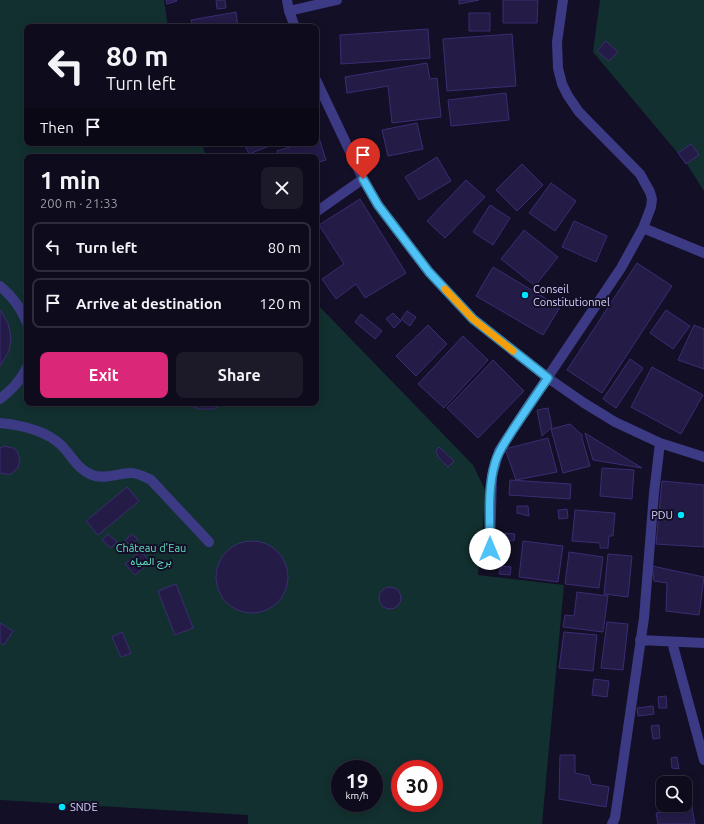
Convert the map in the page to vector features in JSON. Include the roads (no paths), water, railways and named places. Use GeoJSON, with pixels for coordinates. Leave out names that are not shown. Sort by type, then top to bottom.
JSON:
{"type":"FeatureCollection","features":[{"type":"Feature","properties":{"kind":"street"},"geometry":{"type":"LineString","coordinates":[[287,0],[294,24]]}},
{"type":"Feature","properties":{"kind":"street"},"geometry":{"type":"LineString","coordinates":[[289,11],[336,0]]}},
{"type":"Feature","properties":{"kind":"street"},"geometry":{"type":"LineString","coordinates":[[490,549],[490,496],[492,476],[499,451],[621,268],[643,228],[651,207],[652,199],[647,185],[640,174],[579,112],[562,84],[558,68],[557,42],[563,0]]}},
{"type":"Feature","properties":{"kind":"street"},"geometry":{"type":"LineString","coordinates":[[319,86],[363,179],[378,205],[429,272],[473,319],[548,378],[615,422],[660,443],[704,457]]}},
{"type":"Feature","properties":{"kind":"street"},"geometry":{"type":"LineString","coordinates":[[319,210],[363,179]]}},
{"type":"Feature","properties":{"kind":"street"},"geometry":{"type":"LineString","coordinates":[[643,228],[704,253]]}},
{"type":"Feature","properties":{"kind":"street"},"geometry":{"type":"LineString","coordinates":[[0,286],[13,297],[24,316]]}},
{"type":"Feature","properties":{"kind":"street"},"geometry":{"type":"LineString","coordinates":[[0,399],[13,388],[24,374]]}},
{"type":"Feature","properties":{"kind":"street"},"geometry":{"type":"LineString","coordinates":[[0,423],[21,426],[50,436],[62,446],[76,464],[85,472],[95,477],[132,473],[142,475],[151,480],[209,542]]}},
{"type":"Feature","properties":{"kind":"street"},"geometry":{"type":"LineString","coordinates":[[612,824],[615,818],[644,618],[654,493],[660,443]]}},
{"type":"Feature","properties":{"kind":"street"},"geometry":{"type":"LineString","coordinates":[[640,640],[704,643]]}},
{"type":"Feature","properties":{"kind":"street"},"geometry":{"type":"LineString","coordinates":[[672,642],[704,760]]}},
{"type":"Feature","properties":{"kind":"place","name":"Conseil Constitutionnel"},"geometry":{"type":"Point","coordinates":[525,295]}},
{"type":"Feature","properties":{"kind":"place","name":"PDU"},"geometry":{"type":"Point","coordinates":[681,515]}},
{"type":"Feature","properties":{"kind":"place","name":"SNDE"},"geometry":{"type":"Point","coordinates":[62,807]}},
{"type":"Feature","properties":{"kind":"park label","name":"Château d'Eau برج المياه"},"geometry":{"type":"Point","coordinates":[151,554]}}]}
